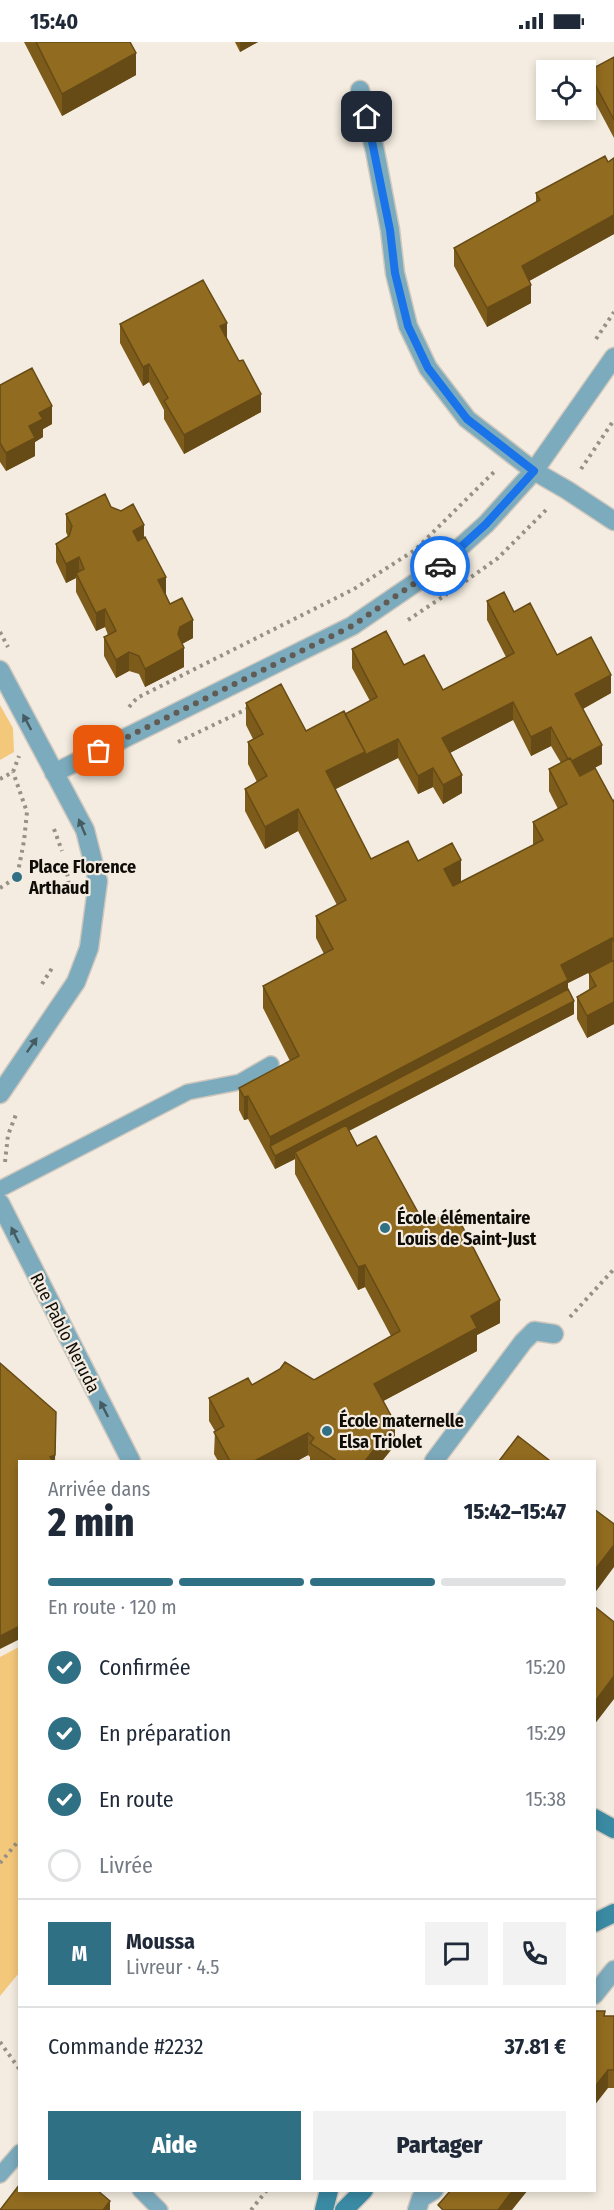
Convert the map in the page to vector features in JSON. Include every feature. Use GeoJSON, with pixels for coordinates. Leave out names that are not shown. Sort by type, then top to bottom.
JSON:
{"type":"FeatureCollection","features":[{"type":"Feature","properties":{"kind":"main road"},"geometry":{"type":"LineString","coordinates":[[596,1819],[613,1826]]}},
{"type":"Feature","properties":{"kind":"main road"},"geometry":{"type":"LineString","coordinates":[[324,2210],[328,2192]]}},
{"type":"Feature","properties":{"kind":"main road"},"geometry":{"type":"LineString","coordinates":[[344,2210],[362,2192]]}},
{"type":"Feature","properties":{"kind":"street"},"geometry":{"type":"LineString","coordinates":[[360,90],[390,230],[395,273],[408,326],[428,368],[467,419],[534,471],[567,489],[614,521]]}},
{"type":"Feature","properties":{"kind":"street"},"geometry":{"type":"LineString","coordinates":[[54,773],[352,626],[437,568],[486,524],[534,471],[614,357]]}},
{"type":"Feature","properties":{"kind":"street"},"geometry":{"type":"LineString","coordinates":[[0,670],[85,831],[98,881],[89,948],[76,982],[0,1094]]}},
{"type":"Feature","properties":{"kind":"street","name":"Rue Pablo Neruda"},"geometry":{"type":"LineString","coordinates":[[0,1203],[130,1460]]}},
{"type":"Feature","properties":{"kind":"street"},"geometry":{"type":"LineString","coordinates":[[435,1460],[523,1342],[534,1331],[554,1334]]}},
{"type":"Feature","properties":{"kind":"street"},"geometry":{"type":"LineString","coordinates":[[596,1992],[614,1970]]}},
{"type":"Feature","properties":{"kind":"lane"},"geometry":{"type":"LineString","coordinates":[[0,1189],[188,1092],[240,1082],[271,1064]]}},
{"type":"Feature","properties":{"kind":"lane"},"geometry":{"type":"LineString","coordinates":[[0,2175],[18,2154]]}},
{"type":"Feature","properties":{"kind":"lane"},"geometry":{"type":"LineString","coordinates":[[142,2192],[160,2210]]}},
{"type":"Feature","properties":{"kind":"path"},"geometry":{"type":"LineString","coordinates":[[595,339],[614,312]]}},
{"type":"Feature","properties":{"kind":"path"},"geometry":{"type":"LineString","coordinates":[[126,711],[137,698],[354,589],[415,550],[511,455]]}},
{"type":"Feature","properties":{"kind":"path"},"geometry":{"type":"LineString","coordinates":[[0,632],[11,653]]}},
{"type":"Feature","properties":{"kind":"path"},"geometry":{"type":"LineString","coordinates":[[19,754],[24,765]]}},
{"type":"Feature","properties":{"kind":"path"},"geometry":{"type":"LineString","coordinates":[[0,888],[17,877],[24,841],[27,812],[13,772]]}},
{"type":"Feature","properties":{"kind":"path"},"geometry":{"type":"LineString","coordinates":[[54,828],[65,859],[70,894]]}},
{"type":"Feature","properties":{"kind":"path"},"geometry":{"type":"LineString","coordinates":[[36,993],[54,964]]}},
{"type":"Feature","properties":{"kind":"path"},"geometry":{"type":"LineString","coordinates":[[554,1334],[614,1269]]}},
{"type":"Feature","properties":{"kind":"path"},"geometry":{"type":"LineString","coordinates":[[0,1863],[18,1841]]}},
{"type":"Feature","properties":{"kind":"path"},"geometry":{"type":"LineString","coordinates":[[0,2042],[18,2067]]}},
{"type":"Feature","properties":{"kind":"path"},"geometry":{"type":"LineString","coordinates":[[251,2210],[265,2192]]}},
{"type":"Feature","properties":{"kind":"shaded area"},"geometry":{"type":"Polygon","coordinates":[[[0,705],[13,728],[14,752],[0,760],[0,705]]]}},
{"type":"Feature","properties":{"kind":"shaded area"},"geometry":{"type":"Polygon","coordinates":[[[18,1648],[18,1974],[0,1996],[0,1657],[18,1648]]]}},
{"type":"Feature","properties":{"kind":"building"},"geometry":{"type":"Polygon","coordinates":[[[36,42],[130,42],[136,53],[62,94],[36,42]]]}},
{"type":"Feature","properties":{"kind":"building"},"geometry":{"type":"Polygon","coordinates":[[[614,57],[614,120],[596,86],[596,67],[614,57]]]}},
{"type":"Feature","properties":{"kind":"building"},"geometry":{"type":"Polygon","coordinates":[[[605,156],[608,162],[614,158],[614,215],[522,266],[531,285],[487,308],[454,248],[540,200],[536,193],[605,156]]]}},
{"type":"Feature","properties":{"kind":"building"},"geometry":{"type":"Polygon","coordinates":[[[203,280],[227,323],[220,326],[239,361],[243,360],[261,394],[184,435],[164,401],[168,398],[149,364],[143,367],[120,324],[203,280]]]}},
{"type":"Feature","properties":{"kind":"building"},"geometry":{"type":"Polygon","coordinates":[[[32,368],[52,406],[39,413],[43,419],[29,426],[35,438],[6,453],[0,443],[0,385],[32,368]]]}},
{"type":"Feature","properties":{"kind":"building"},"geometry":{"type":"Polygon","coordinates":[[[105,494],[111,507],[121,511],[133,504],[144,525],[133,531],[138,541],[145,537],[166,577],[158,580],[170,604],[182,598],[193,620],[180,627],[178,634],[184,648],[145,669],[139,656],[129,652],[116,660],[104,637],[116,631],[105,609],[96,613],[76,573],[84,569],[79,557],[66,564],[56,544],[69,536],[72,526],[66,514],[105,494]]]}},
{"type":"Feature","properties":{"kind":"building"},"geometry":{"type":"Polygon","coordinates":[[[504,592],[514,612],[530,603],[557,655],[591,637],[611,675],[575,694],[602,745],[572,761],[568,759],[551,727],[531,737],[513,702],[442,738],[462,775],[443,785],[433,768],[418,776],[398,739],[365,755],[345,714],[377,697],[352,649],[386,631],[404,665],[424,655],[443,690],[514,653],[487,601],[504,592]]]}},
{"type":"Feature","properties":{"kind":"building"},"geometry":{"type":"Polygon","coordinates":[[[281,684],[306,731],[344,711],[365,752],[326,771],[371,859],[408,841],[418,861],[452,843],[461,860],[444,869],[453,886],[543,840],[533,822],[567,804],[549,769],[570,758],[580,776],[595,768],[614,800],[614,942],[612,938],[561,965],[568,980],[270,1137],[248,1096],[244,1097],[239,1088],[299,1056],[263,986],[333,949],[316,916],[346,900],[298,809],[265,827],[245,789],[267,776],[248,742],[263,734],[246,703],[281,684]]]}},
{"type":"Feature","properties":{"kind":"building"},"geometry":{"type":"Polygon","coordinates":[[[614,960],[614,1002],[587,1016],[577,997],[596,986],[589,973],[614,960]]]}},
{"type":"Feature","properties":{"kind":"building"},"geometry":{"type":"Polygon","coordinates":[[[568,989],[574,1001],[275,1156],[270,1146],[568,989]]]}},
{"type":"Feature","properties":{"kind":"building"},"geometry":{"type":"Polygon","coordinates":[[[346,1125],[357,1146],[376,1136],[425,1225],[454,1210],[500,1300],[471,1316],[477,1328],[374,1384],[395,1423],[366,1460],[336,1460],[310,1443],[314,1438],[308,1433],[256,1460],[229,1460],[214,1432],[224,1426],[209,1398],[248,1378],[252,1385],[280,1369],[285,1362],[314,1380],[400,1331],[365,1265],[358,1267],[295,1152],[346,1125]]]}},
{"type":"Feature","properties":{"kind":"building"},"geometry":{"type":"Polygon","coordinates":[[[0,1363],[56,1412],[55,1455],[50,1457],[52,1460],[18,1460],[18,1627],[0,1636],[0,1363]]]}},
{"type":"Feature","properties":{"kind":"building"},"geometry":{"type":"Polygon","coordinates":[[[518,1436],[549,1460],[500,1460],[518,1436]]]}},
{"type":"Feature","properties":{"kind":"building"},"geometry":{"type":"Polygon","coordinates":[[[596,1510],[614,1524],[614,1545],[596,1568],[596,1510]]]}},
{"type":"Feature","properties":{"kind":"building"},"geometry":{"type":"Polygon","coordinates":[[[596,1608],[614,1622],[614,1676],[596,1700],[596,1608]]]}},
{"type":"Feature","properties":{"kind":"building"},"geometry":{"type":"Polygon","coordinates":[[[596,2011],[605,2011],[604,2016],[614,2016],[614,2070],[608,2070],[596,2085],[596,2011]]]}},
{"type":"Feature","properties":{"kind":"building"},"geometry":{"type":"Polygon","coordinates":[[[18,2187],[18,2192],[99,2192],[110,2201],[103,2210],[0,2210],[18,2187]]]}},
{"type":"Feature","properties":{"kind":"building"},"geometry":{"type":"Polygon","coordinates":[[[449,2192],[512,2192],[498,2210],[443,2210],[438,2205],[449,2192]]]}},
{"type":"Feature","properties":{"kind":"way so far"},"geometry":{"type":"LineString","coordinates":[[99,751],[352,626],[440,566]]}},
{"type":"Feature","properties":{"kind":"place","name":"Place Florence Arthaud"},"geometry":{"type":"Point","coordinates":[17,877]}},
{"type":"Feature","properties":{"kind":"place","name":"École élémentaire Louis de Saint-Just"},"geometry":{"type":"Point","coordinates":[385,1228]}},
{"type":"Feature","properties":{"kind":"place","name":"École maternelle Elsa Triolet"},"geometry":{"type":"Point","coordinates":[327,1431]}},
{"type":"Feature","properties":{"kind":"route"},"geometry":{"type":"LineString","coordinates":[[367,117],[390,230],[395,273],[408,326],[428,368],[467,419],[534,471],[486,524],[440,566]]}}]}
